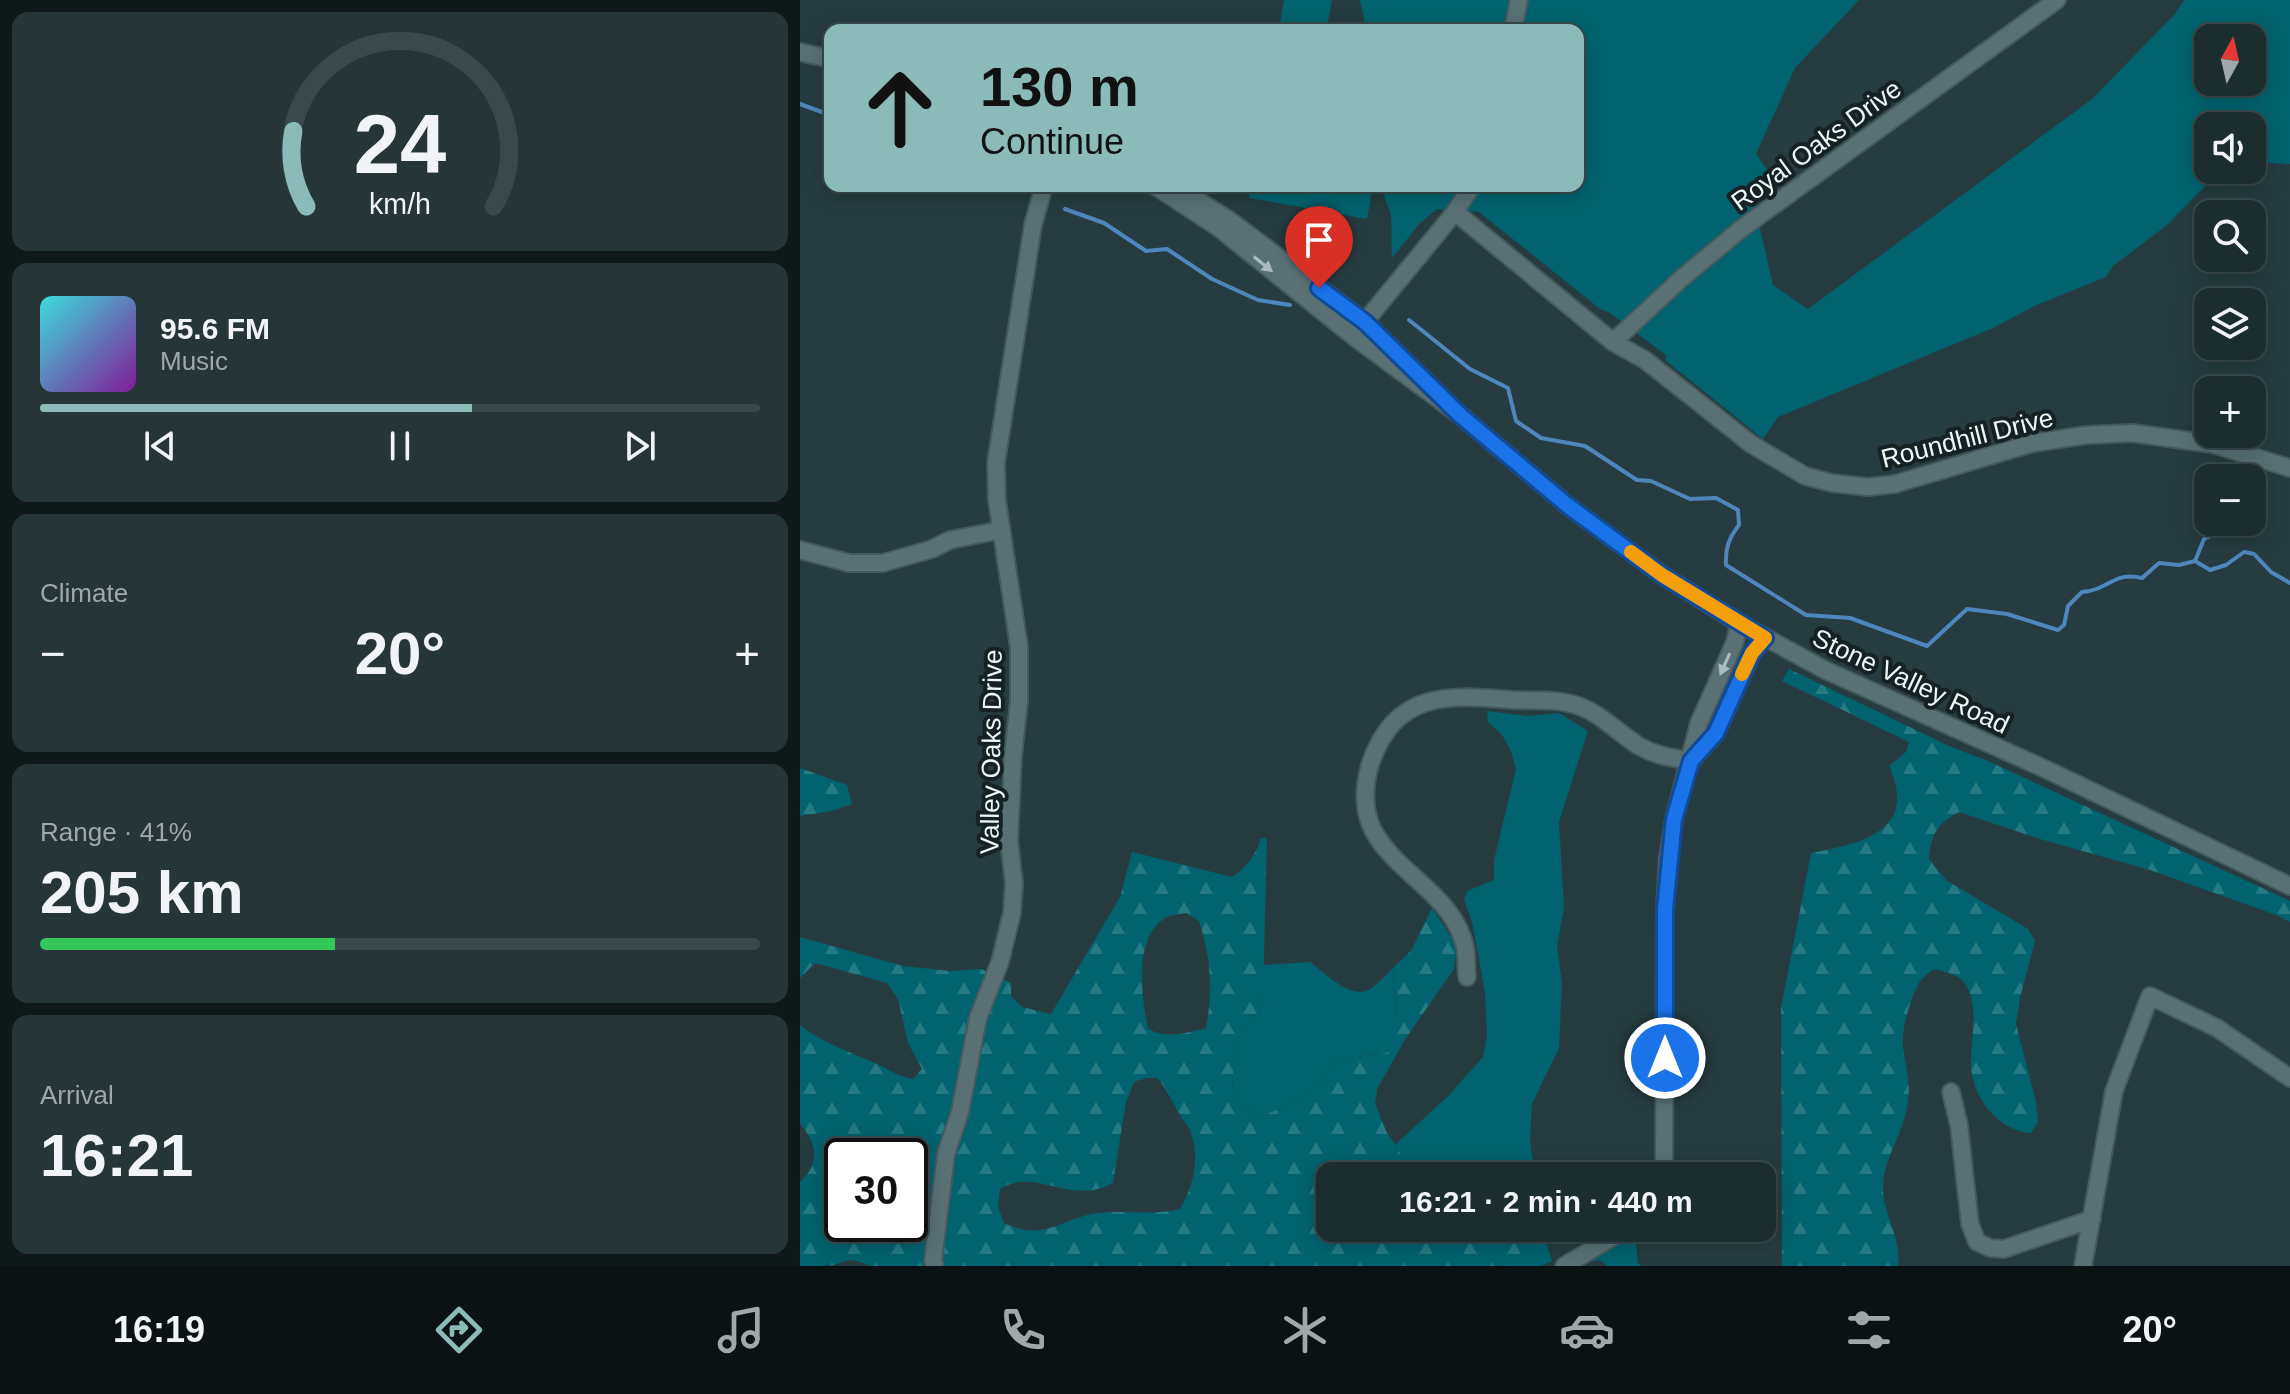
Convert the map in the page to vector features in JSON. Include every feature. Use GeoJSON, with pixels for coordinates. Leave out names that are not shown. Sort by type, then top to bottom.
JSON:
{"type":"FeatureCollection","features":[{"type":"Feature","properties":{"kind":"street"},"geometry":{"type":"LineString","coordinates":[[1514,24],[1519,0]]}},
{"type":"Feature","properties":{"kind":"street","name":"Royal Oaks Drive"},"geometry":{"type":"LineString","coordinates":[[1613,342],[1741,229],[2057,0]]}},
{"type":"Feature","properties":{"kind":"street"},"geometry":{"type":"LineString","coordinates":[[800,52],[824,58]]}},
{"type":"Feature","properties":{"kind":"street","name":"Valley Oaks Drive"},"geometry":{"type":"LineString","coordinates":[[935,1266],[933,1261],[946,1154],[960,1112],[978,1018],[1000,962],[1012,913],[1014,883],[1009,841],[1019,701],[1019,647],[997,500],[996,463],[1033,225],[1042,192]]}},
{"type":"Feature","properties":{"kind":"street","name":"Stone Valley Road"},"geometry":{"type":"LineString","coordinates":[[1164,192],[1219,228],[1353,336],[1461,416],[1567,505],[1662,575],[1739,623],[1825,670],[2041,767],[2290,886]]}},
{"type":"Feature","properties":{"kind":"street","name":"Stone Valley Road"},"geometry":{"type":"LineString","coordinates":[[1185,192],[1229,220],[1365,322],[1461,416]]}},
{"type":"Feature","properties":{"kind":"street"},"geometry":{"type":"LineString","coordinates":[[1353,336],[1468,192]]}},
{"type":"Feature","properties":{"kind":"street","name":"Roundhill Drive"},"geometry":{"type":"LineString","coordinates":[[1455,212],[1613,342],[1645,360],[1751,444],[1805,476],[1868,487],[1895,484],[2033,443],[2087,435],[2132,433],[2212,444],[2290,468]]}},
{"type":"Feature","properties":{"kind":"street"},"geometry":{"type":"LineString","coordinates":[[800,550],[849,563],[883,563],[932,549],[950,540],[1001,530]]}},
{"type":"Feature","properties":{"kind":"street"},"geometry":{"type":"LineString","coordinates":[[1664,1162],[1668,858],[1674,819],[1699,723],[1735,642],[1739,623]]}},
{"type":"Feature","properties":{"kind":"street"},"geometry":{"type":"LineString","coordinates":[[1691,761],[1716,733],[1752,653],[1765,638]]}},
{"type":"Feature","properties":{"kind":"street"},"geometry":{"type":"LineString","coordinates":[[1467,977],[1464,946],[1454,921],[1439,901],[1385,851],[1371,826],[1366,805],[1366,780],[1375,749],[1388,729],[1407,712],[1428,700],[1469,696],[1567,702],[1589,709],[1641,747],[1664,757],[1691,761]]}},
{"type":"Feature","properties":{"kind":"street"},"geometry":{"type":"LineString","coordinates":[[2083,1266],[2114,1091],[2150,996],[2217,1028],[2290,1078]]}},
{"type":"Feature","properties":{"kind":"street"},"geometry":{"type":"LineString","coordinates":[[1951,1092],[1959,1125],[1970,1224],[1977,1242],[1990,1248],[2004,1249],[2092,1219]]}},
{"type":"Feature","properties":{"kind":"street"},"geometry":{"type":"LineString","coordinates":[[1564,1266],[1604,1242]]}},
{"type":"Feature","properties":{"kind":"green space"},"geometry":{"type":"Polygon","coordinates":[[[1284,0],[1332,0],[1328,24],[1280,24],[1284,0]]]}},
{"type":"Feature","properties":{"kind":"green space"},"geometry":{"type":"Polygon","coordinates":[[[1360,0],[1859,0],[1795,68],[1756,154],[1777,183],[1754,203],[1773,285],[1808,309],[2092,99],[2174,15],[2184,0],[2290,0],[2290,164],[2266,163],[2266,112],[2194,112],[2194,184],[2207,184],[2167,225],[2113,266],[2106,277],[2037,305],[1993,328],[1778,417],[1763,439],[1665,360],[1667,356],[1599,308],[1479,212],[1437,209],[1420,223],[1392,258],[1391,217],[1384,192],[1584,192],[1584,24],[1365,24],[1360,0]]]}},
{"type":"Feature","properties":{"kind":"green space"},"geometry":{"type":"Polygon","coordinates":[[[1250,192],[1372,192],[1367,219],[1249,198],[1250,192]]]}},
{"type":"Feature","properties":{"kind":"green space"},"geometry":{"type":"Polygon","coordinates":[[[1789,669],[1947,745],[1988,761],[2290,901],[2290,922],[2150,870],[1959,812],[1945,821],[1936,831],[1929,859],[1946,880],[2028,929],[2035,941],[2016,1024],[2036,1102],[2038,1122],[2031,1133],[2019,1131],[1998,1119],[1982,1100],[1976,1089],[1971,1065],[1973,1004],[1970,994],[1960,978],[1934,969],[1920,981],[1905,1022],[1903,1046],[1909,1094],[1903,1123],[1884,1177],[1884,1199],[1897,1246],[1898,1266],[1782,1266],[1781,1008],[1811,853],[1865,839],[1880,831],[1890,820],[1896,806],[1896,788],[1889,766],[1906,752],[1909,742],[1782,681],[1789,669]]]}},
{"type":"Feature","properties":{"kind":"green space"},"geometry":{"type":"Polygon","coordinates":[[[1487,711],[1528,716],[1559,713],[1588,731],[1559,822],[1564,908],[1557,946],[1562,983],[1559,1048],[1532,1104],[1530,1141],[1533,1162],[1406,1162],[1395,1145],[1448,1096],[1483,1057],[1487,1035],[1485,993],[1472,922],[1464,899],[1467,891],[1494,880],[1494,860],[1516,769],[1502,735],[1488,722],[1487,711]]]}},
{"type":"Feature","properties":{"kind":"green space"},"geometry":{"type":"Polygon","coordinates":[[[800,768],[847,785],[852,804],[800,816],[800,768]]]}},
{"type":"Feature","properties":{"kind":"green space"},"geometry":{"type":"Polygon","coordinates":[[[1261,838],[1267,838],[1263,996],[1259,1012],[1241,1031],[1234,1057],[1232,1089],[1243,1110],[1265,1115],[1320,1084],[1334,1060],[1386,1053],[1395,1022],[1393,968],[1411,951],[1432,908],[1452,938],[1456,953],[1454,969],[1406,1038],[1377,1089],[1375,1103],[1386,1131],[1406,1162],[1316,1162],[1316,1242],[1528,1242],[1531,1246],[1519,1260],[1499,1266],[871,1266],[852,1260],[834,1265],[800,1266],[800,1182],[811,1168],[814,1154],[810,1139],[800,1124],[800,1025],[828,1043],[904,1077],[913,1079],[922,1069],[908,1043],[898,999],[887,983],[815,963],[800,978],[800,937],[903,966],[950,971],[981,969],[1011,983],[1011,996],[1022,1007],[1051,1014],[1120,897],[1132,852],[1232,877],[1247,865],[1261,838]],[[1186,913],[1167,917],[1148,938],[1142,985],[1148,1029],[1162,1034],[1177,1034],[1206,1028],[1210,987],[1206,948],[1199,921],[1186,913]],[[1157,1078],[1134,1082],[1126,1102],[1113,1183],[1082,1191],[1040,1183],[1013,1183],[1000,1189],[998,1207],[1004,1223],[1043,1230],[1099,1213],[1180,1209],[1194,1172],[1193,1141],[1157,1078]]]}},
{"type":"Feature","properties":{"kind":"green space"},"geometry":{"type":"Polygon","coordinates":[[[1310,962],[1345,988],[1361,992],[1375,985],[1393,968],[1395,1038],[1385,1053],[1334,1060],[1320,1084],[1291,1103],[1265,1115],[1243,1110],[1232,1089],[1234,1057],[1241,1031],[1259,1012],[1263,996],[1262,965],[1310,962]]]}},
{"type":"Feature","properties":{"kind":"green space"},"geometry":{"type":"Polygon","coordinates":[[[1522,1242],[1546,1242],[1552,1261],[1541,1266],[1499,1266],[1519,1260],[1522,1242]]]}},
{"type":"Feature","properties":{"kind":"green space"},"geometry":{"type":"Polygon","coordinates":[[[1623,1242],[1636,1242],[1638,1263],[1642,1266],[1607,1266],[1600,1260],[1587,1262],[1623,1242]]]}},
{"type":"Feature","properties":{"kind":"waterway"},"geometry":{"type":"LineString","coordinates":[[800,104],[824,113]]}},
{"type":"Feature","properties":{"kind":"waterway"},"geometry":{"type":"LineString","coordinates":[[1065,209],[1104,223],[1146,251],[1167,249],[1212,279],[1258,300],[1290,305]]}},
{"type":"Feature","properties":{"kind":"waterway"},"geometry":{"type":"LineString","coordinates":[[1409,320],[1470,369],[1508,388],[1516,421],[1541,438],[1585,446],[1637,480],[1651,481],[1690,499],[1716,498],[1738,510],[1739,525],[1728,544],[1726,565],[1806,615],[1850,618],[1927,646],[1967,609],[2007,614],[2058,630],[2064,625],[2068,606],[2082,592],[2124,577],[2142,578],[2159,563],[2179,565],[2195,561],[2210,570],[2226,565],[2244,552],[2254,554],[2271,572],[2290,583]]}},
{"type":"Feature","properties":{"kind":"waterway"},"geometry":{"type":"LineString","coordinates":[[2195,561],[2204,539],[2210,536]]}},
{"type":"Feature","properties":{"kind":"slow traffic"},"geometry":{"type":"LineString","coordinates":[[1631,552],[1662,575],[1765,638],[1752,653],[1742,674]]}},
{"type":"Feature","properties":{"kind":"route"},"geometry":{"type":"LineString","coordinates":[[1319,288],[1365,322],[1461,416],[1567,505],[1662,575],[1765,638],[1752,653],[1716,733],[1691,761],[1674,819],[1665,909],[1665,1058]]}}]}
